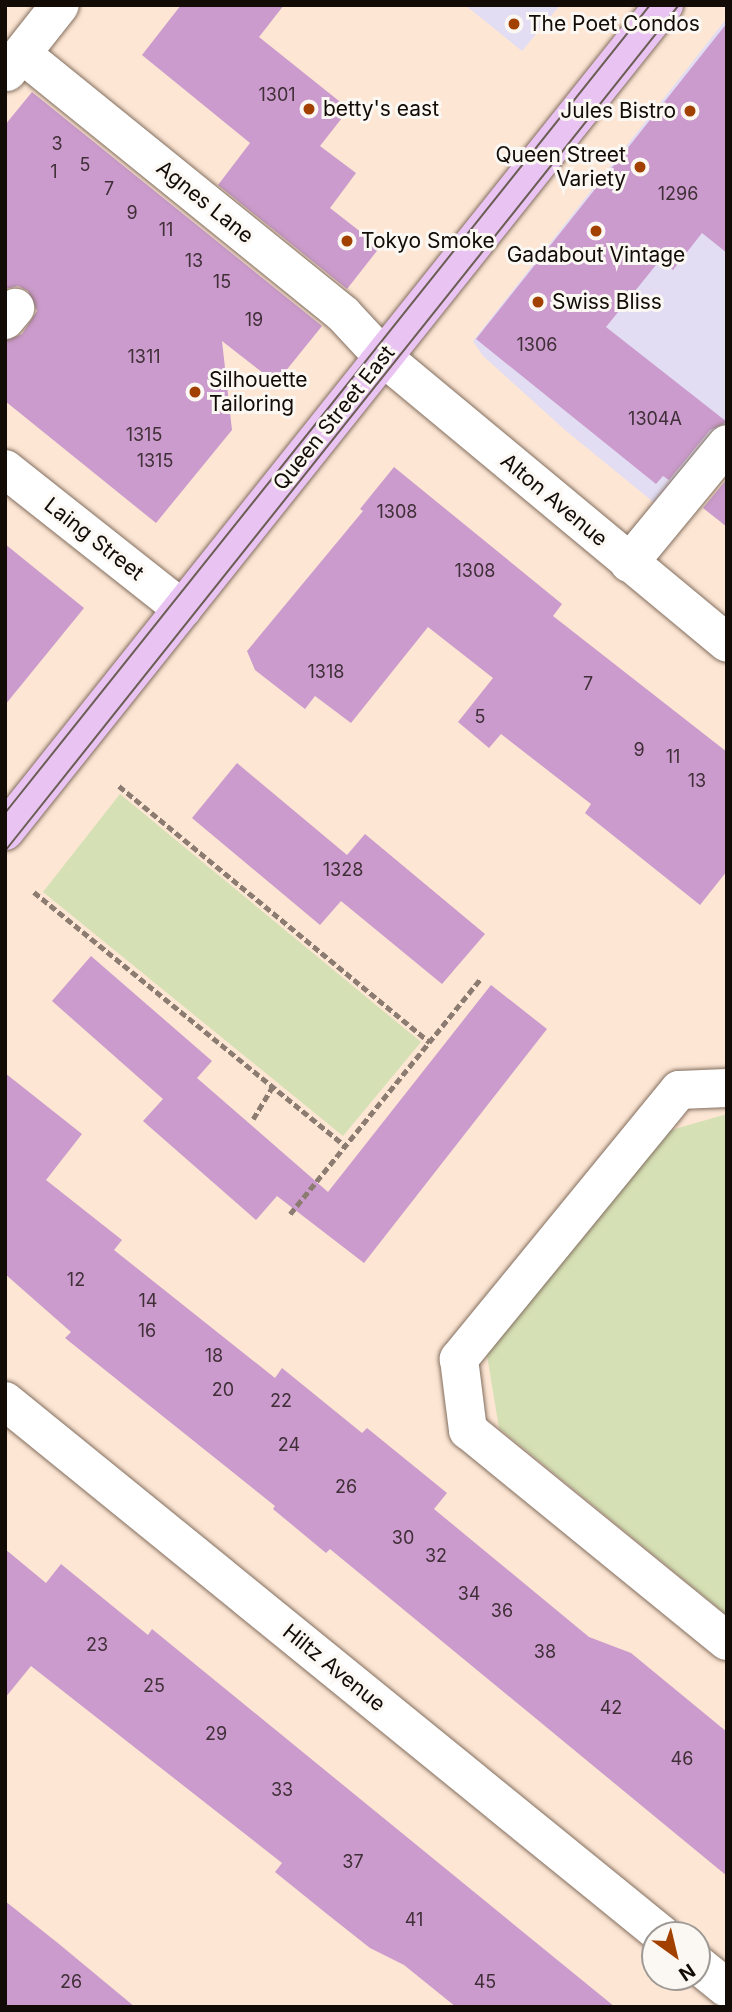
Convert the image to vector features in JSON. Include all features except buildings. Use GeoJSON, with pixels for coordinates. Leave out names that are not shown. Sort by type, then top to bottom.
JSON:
{"type":"FeatureCollection","features":[{"type":"Feature","properties":{"kind":"main road","name":"Queen Street East"},"geometry":{"type":"LineString","coordinates":[[5,831],[664,5]]}},
{"type":"Feature","properties":{"kind":"street"},"geometry":{"type":"LineString","coordinates":[[13,64],[60,5]]}},
{"type":"Feature","properties":{"kind":"street","name":"Agnes Lane"},"geometry":{"type":"LineString","coordinates":[[13,64],[344,316],[383,358]]}},
{"type":"Feature","properties":{"kind":"street","name":"Alton Avenue"},"geometry":{"type":"LineString","coordinates":[[383,358],[727,643]]}},
{"type":"Feature","properties":{"kind":"street"},"geometry":{"type":"LineString","coordinates":[[629,563],[727,444]]}},
{"type":"Feature","properties":{"kind":"street","name":"Laing Street"},"geometry":{"type":"LineString","coordinates":[[5,469],[182,609]]}},
{"type":"Feature","properties":{"kind":"street"},"geometry":{"type":"LineString","coordinates":[[727,1088],[679,1090],[460,1359],[468,1430],[727,1641]]}},
{"type":"Feature","properties":{"kind":"street","name":"Hiltz Avenue"},"geometry":{"type":"LineString","coordinates":[[5,1401],[645,1921]]}},
{"type":"Feature","properties":{"kind":"street"},"geometry":{"type":"LineString","coordinates":[[711,1975],[727,1988]]}},
{"type":"Feature","properties":{"kind":"path"},"geometry":{"type":"LineString","coordinates":[[119,786],[430,1042]]}},
{"type":"Feature","properties":{"kind":"path"},"geometry":{"type":"LineString","coordinates":[[34,892],[345,1146]]}},
{"type":"Feature","properties":{"kind":"path"},"geometry":{"type":"LineString","coordinates":[[290,1214],[481,978]]}},
{"type":"Feature","properties":{"kind":"path"},"geometry":{"type":"LineString","coordinates":[[253,1119],[272,1087]]}},
{"type":"Feature","properties":{"kind":"shaded area","name":"The Poet Condos"},"geometry":{"type":"Polygon","coordinates":[[[465,5],[560,5],[522,51],[465,5]]]}},
{"type":"Feature","properties":{"kind":"shaded area"},"geometry":{"type":"Polygon","coordinates":[[[727,18],[727,442],[668,514],[565,430],[483,356],[473,341],[727,18]]]}},
{"type":"Feature","properties":{"kind":"green space"},"geometry":{"type":"Polygon","coordinates":[[[120,794],[421,1042],[343,1136],[43,892],[120,794]]]}},
{"type":"Feature","properties":{"kind":"green space"},"geometry":{"type":"Polygon","coordinates":[[[727,1114],[727,1615],[499,1428],[486,1349],[661,1133],[727,1114]]]}},
{"type":"Feature","properties":{"kind":"tram line"},"geometry":{"type":"LineString","coordinates":[[5,813],[650,5]]}},
{"type":"Feature","properties":{"kind":"tram line"},"geometry":{"type":"LineString","coordinates":[[5,851],[679,5]]}},
{"type":"Feature","properties":{"kind":"place","name":"The Poet Condos"},"geometry":{"type":"Point","coordinates":[514,24]}},
{"type":"Feature","properties":{"kind":"place","name":"betty's east"},"geometry":{"type":"Point","coordinates":[309,109]}},
{"type":"Feature","properties":{"kind":"place","name":"Jules Bistro"},"geometry":{"type":"Point","coordinates":[690,111]}},
{"type":"Feature","properties":{"kind":"place","name":"Queen Street Variety"},"geometry":{"type":"Point","coordinates":[640,167]}},
{"type":"Feature","properties":{"kind":"place","name":"Gadabout Vintage"},"geometry":{"type":"Point","coordinates":[596,231]}},
{"type":"Feature","properties":{"kind":"place","name":"Tokyo Smoke"},"geometry":{"type":"Point","coordinates":[347,241]}},
{"type":"Feature","properties":{"kind":"place","name":"Swiss Bliss"},"geometry":{"type":"Point","coordinates":[538,302]}},
{"type":"Feature","properties":{"kind":"place","name":"Silhouette Tailoring"},"geometry":{"type":"Point","coordinates":[195,392]}}]}
